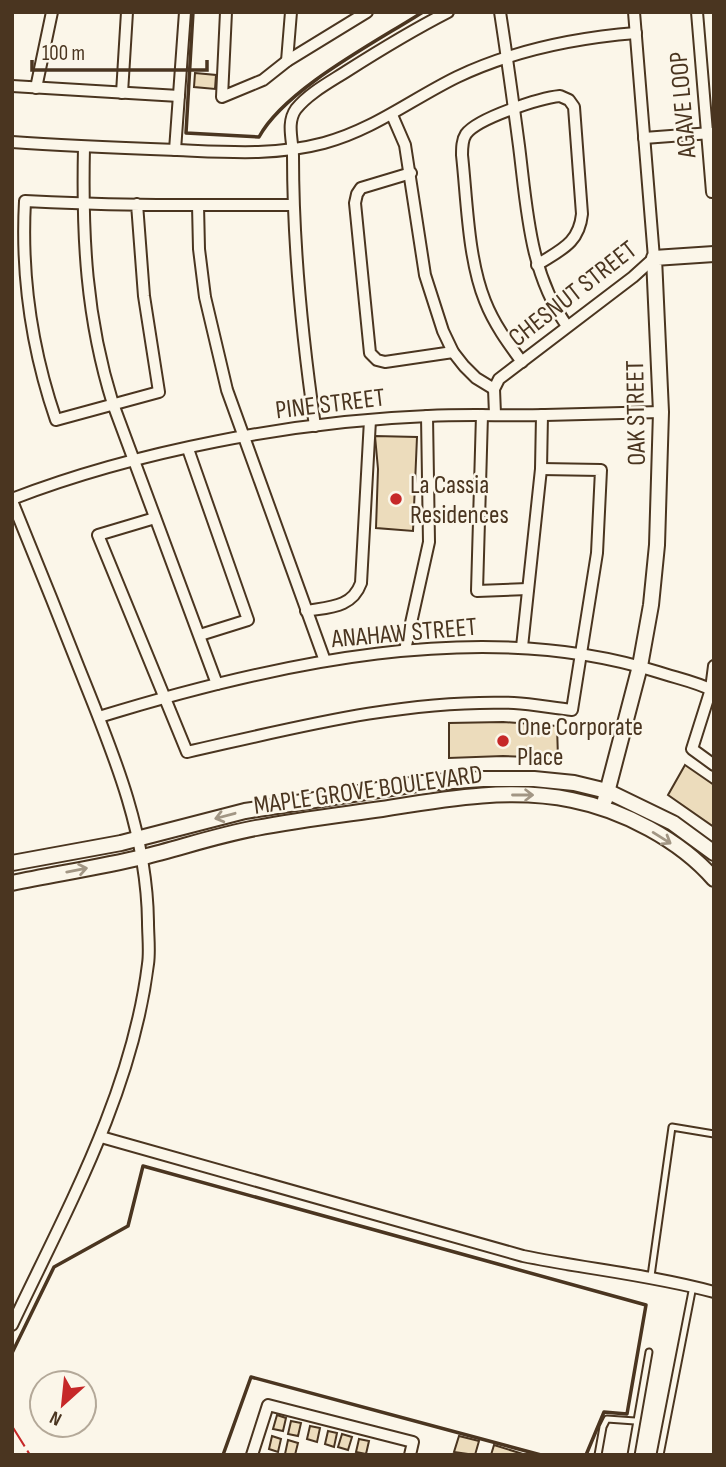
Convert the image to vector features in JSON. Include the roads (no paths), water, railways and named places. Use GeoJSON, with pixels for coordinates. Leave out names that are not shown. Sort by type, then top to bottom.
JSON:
{"type":"FeatureCollection","features":[{"type":"Feature","properties":{"kind":"street"},"geometry":{"type":"LineString","coordinates":[[36,88],[52,12]]}},
{"type":"Feature","properties":{"kind":"street"},"geometry":{"type":"LineString","coordinates":[[122,93],[127,12]]}},
{"type":"Feature","properties":{"kind":"street"},"geometry":{"type":"LineString","coordinates":[[175,150],[185,12]]}},
{"type":"Feature","properties":{"kind":"street"},"geometry":{"type":"LineString","coordinates":[[226,12],[222,97],[263,80],[287,61],[367,12]]}},
{"type":"Feature","properties":{"kind":"street"},"geometry":{"type":"LineString","coordinates":[[287,61],[291,12]]}},
{"type":"Feature","properties":{"kind":"street"},"geometry":{"type":"LineString","coordinates":[[315,426],[302,336],[293,205],[293,150],[290,136],[292,117],[306,100],[324,85],[448,12]]}},
{"type":"Feature","properties":{"kind":"street"},"geometry":{"type":"LineString","coordinates":[[500,12],[537,265],[553,305],[568,326]]}},
{"type":"Feature","properties":{"kind":"street","name":"OAK STREET"},"geometry":{"type":"LineString","coordinates":[[603,808],[640,666],[651,605],[657,545],[661,412],[654,258],[634,12]]}},
{"type":"Feature","properties":{"kind":"street","name":"AGAVE LOOP"},"geometry":{"type":"LineString","coordinates":[[697,12],[714,192]]}},
{"type":"Feature","properties":{"kind":"street"},"geometry":{"type":"LineString","coordinates":[[12,142],[242,153],[293,150],[355,133],[392,115],[447,82],[507,56],[570,40],[636,33]]}},
{"type":"Feature","properties":{"kind":"street"},"geometry":{"type":"LineString","coordinates":[[12,86],[179,96]]}},
{"type":"Feature","properties":{"kind":"street"},"geometry":{"type":"LineString","coordinates":[[522,362],[495,323],[484,299],[475,262],[462,155],[466,134],[474,127],[514,108],[560,96],[569,100],[573,107],[581,226],[577,236],[569,244],[537,265]]}},
{"type":"Feature","properties":{"kind":"street"},"geometry":{"type":"LineString","coordinates":[[392,115],[405,145],[425,275],[443,331],[453,352],[475,378],[494,389],[495,414]]}},
{"type":"Feature","properties":{"kind":"street"},"geometry":{"type":"LineString","coordinates":[[644,138],[710,133]]}},
{"type":"Feature","properties":{"kind":"street"},"geometry":{"type":"LineString","coordinates":[[84,147],[84,242],[99,359],[113,404],[217,684]]}},
{"type":"Feature","properties":{"kind":"street"},"geometry":{"type":"LineString","coordinates":[[411,173],[361,188],[356,194],[370,353],[377,360],[385,362],[453,352]]}},
{"type":"Feature","properties":{"kind":"street"},"geometry":{"type":"LineString","coordinates":[[137,204],[144,296],[159,391],[56,420],[47,395],[34,335],[25,252],[25,201],[83,204],[137,204],[198,205],[293,205]]}},
{"type":"Feature","properties":{"kind":"street"},"geometry":{"type":"LineString","coordinates":[[198,205],[199,248],[205,297],[227,390],[325,661]]}},
{"type":"Feature","properties":{"kind":"street","name":"CHESNUT STREET"},"geometry":{"type":"LineString","coordinates":[[494,389],[499,379],[654,258],[714,254]]}},
{"type":"Feature","properties":{"kind":"street","name":"PINE STREET"},"geometry":{"type":"LineString","coordinates":[[12,500],[39,489],[134,461],[315,426],[427,416],[661,412]]}},
{"type":"Feature","properties":{"kind":"street"},"geometry":{"type":"LineString","coordinates":[[482,415],[477,591],[528,589]]}},
{"type":"Feature","properties":{"kind":"street"},"geometry":{"type":"LineString","coordinates":[[522,647],[541,469],[542,415]]}},
{"type":"Feature","properties":{"kind":"street"},"geometry":{"type":"LineString","coordinates":[[405,650],[429,542],[427,416]]}},
{"type":"Feature","properties":{"kind":"street"},"geometry":{"type":"LineString","coordinates":[[306,611],[342,605],[357,593],[360,583],[370,420]]}},
{"type":"Feature","properties":{"kind":"street"},"geometry":{"type":"LineString","coordinates":[[188,449],[248,620],[200,635]]}},
{"type":"Feature","properties":{"kind":"street"},"geometry":{"type":"LineString","coordinates":[[155,518],[98,535],[187,752],[317,723],[394,710],[514,704],[572,710],[597,553],[601,470],[541,469]]}},
{"type":"Feature","properties":{"kind":"street"},"geometry":{"type":"LineString","coordinates":[[12,500],[121,771],[138,838],[147,889],[148,962],[138,1020],[101,1138],[12,1325]]}},
{"type":"Feature","properties":{"kind":"street","name":"ANAHAW STREET"},"geometry":{"type":"LineString","coordinates":[[99,717],[217,684],[325,661],[405,650],[522,647],[582,653],[640,666],[712,690]]}},
{"type":"Feature","properties":{"kind":"street"},"geometry":{"type":"LineString","coordinates":[[714,666],[712,690],[692,749],[714,765]]}},
{"type":"Feature","properties":{"kind":"street","name":"MAPLE GROVE BOULEVARD"},"geometry":{"type":"LineString","coordinates":[[12,863],[138,838],[245,811],[423,783],[483,779],[534,779],[574,783],[607,791],[673,823],[714,853]]}},
{"type":"Feature","properties":{"kind":"street","name":"MAPLE GROVE BOULEVARD"},"geometry":{"type":"LineString","coordinates":[[12,883],[142,857],[255,828],[485,795],[533,795],[572,800],[603,808],[664,838],[714,879]]}},
{"type":"Feature","properties":{"kind":"street"},"geometry":{"type":"LineString","coordinates":[[101,1138],[523,1256],[585,1268],[650,1276],[714,1292]]}},
{"type":"Feature","properties":{"kind":"street"},"geometry":{"type":"LineString","coordinates":[[252,1455],[268,1405],[413,1443],[410,1455]]}},
{"type":"Feature","properties":{"kind":"lane"},"geometry":{"type":"LineString","coordinates":[[650,1276],[673,1127],[714,1134]]}},
{"type":"Feature","properties":{"kind":"lane"},"geometry":{"type":"LineString","coordinates":[[660,1455],[693,1286]]}},
{"type":"Feature","properties":{"kind":"lane"},"geometry":{"type":"LineString","coordinates":[[631,1455],[649,1352]]}},
{"type":"Feature","properties":{"kind":"lane"},"geometry":{"type":"LineString","coordinates":[[598,1455],[607,1419],[635,1421]]}},
{"type":"Feature","properties":{"kind":"place","name":"La Cassia Residences"},"geometry":{"type":"Point","coordinates":[396,499]}},
{"type":"Feature","properties":{"kind":"place","name":"One Corporate Place"},"geometry":{"type":"Point","coordinates":[503,741]}}]}
